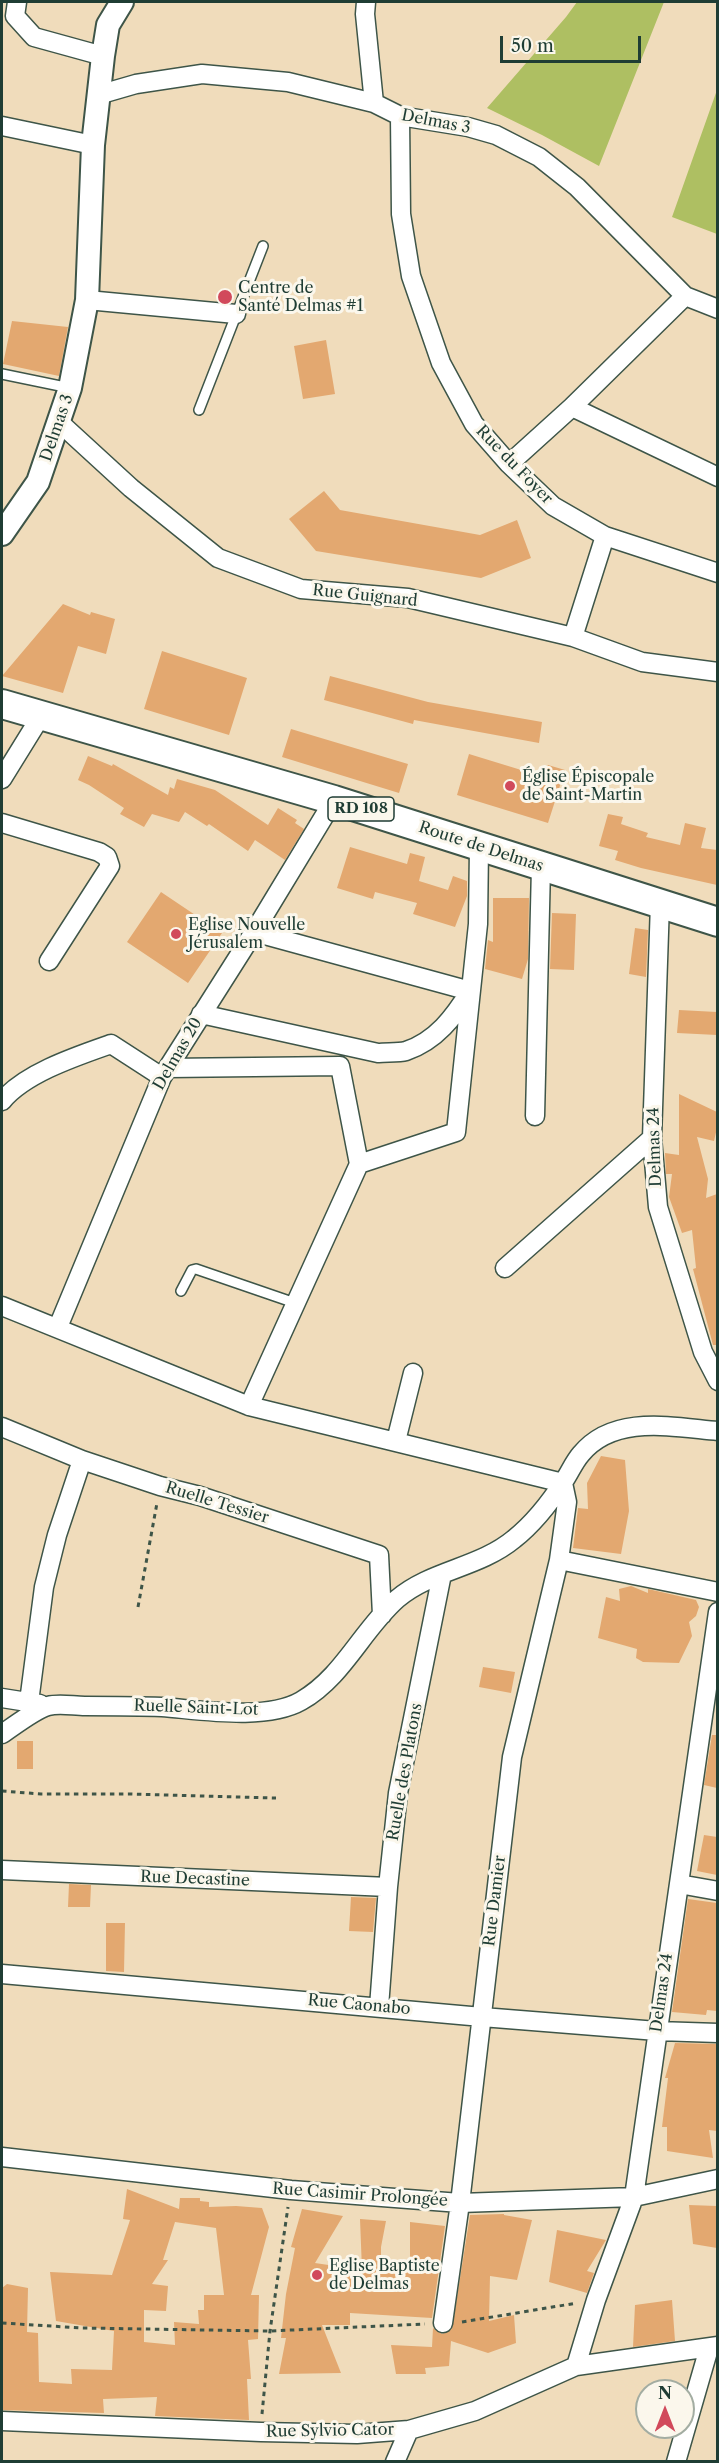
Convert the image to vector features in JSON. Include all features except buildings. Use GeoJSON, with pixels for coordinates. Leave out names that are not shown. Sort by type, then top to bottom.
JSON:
{"type":"FeatureCollection","features":[{"type":"Feature","properties":{"kind":"main road","name":"Route de Delmas"},"geometry":{"type":"LineString","coordinates":[[2,704],[334,800],[717,922]]}},
{"type":"Feature","properties":{"kind":"street"},"geometry":{"type":"LineString","coordinates":[[17,2],[15,16],[34,37],[103,56]]}},
{"type":"Feature","properties":{"kind":"street","name":"Delmas 3"},"geometry":{"type":"LineString","coordinates":[[2,534],[38,482],[70,388],[87,300],[93,145],[103,56],[108,25],[122,2]]}},
{"type":"Feature","properties":{"kind":"street"},"geometry":{"type":"LineString","coordinates":[[366,2],[365,14],[374,103]]}},
{"type":"Feature","properties":{"kind":"street","name":"Delmas 3"},"geometry":{"type":"LineString","coordinates":[[98,95],[136,84],[202,74],[288,82],[374,103],[400,116],[496,135],[539,157],[577,187],[685,296],[717,309]]}},
{"type":"Feature","properties":{"kind":"street","name":"Rue du Foyer"},"geometry":{"type":"LineString","coordinates":[[400,116],[401,214],[411,276],[441,363],[474,424],[509,464],[553,506],[605,536],[717,573]]}},
{"type":"Feature","properties":{"kind":"street"},"geometry":{"type":"LineString","coordinates":[[2,126],[93,145]]}},
{"type":"Feature","properties":{"kind":"street"},"geometry":{"type":"LineString","coordinates":[[509,464],[572,407],[685,296]]}},
{"type":"Feature","properties":{"kind":"street"},"geometry":{"type":"LineString","coordinates":[[87,300],[236,314]]}},
{"type":"Feature","properties":{"kind":"street"},"geometry":{"type":"LineString","coordinates":[[572,407],[717,477]]}},
{"type":"Feature","properties":{"kind":"street","name":"Rue Guignard"},"geometry":{"type":"LineString","coordinates":[[59,422],[130,488],[218,558],[301,590],[408,598],[573,637],[642,662],[717,672]]}},
{"type":"Feature","properties":{"kind":"street"},"geometry":{"type":"LineString","coordinates":[[573,637],[605,536]]}},
{"type":"Feature","properties":{"kind":"street"},"geometry":{"type":"LineString","coordinates":[[2,779],[41,716]]}},
{"type":"Feature","properties":{"kind":"street","name":"Delmas 20"},"geometry":{"type":"LineString","coordinates":[[58,1327],[165,1072],[334,800]]}},
{"type":"Feature","properties":{"kind":"street"},"geometry":{"type":"LineString","coordinates":[[2,823],[99,852],[107,857],[110,866],[49,961]]}},
{"type":"Feature","properties":{"kind":"street"},"geometry":{"type":"LineString","coordinates":[[358,1164],[456,1132],[478,924],[479,847]]}},
{"type":"Feature","properties":{"kind":"street"},"geometry":{"type":"LineString","coordinates":[[535,1116],[541,867]]}},
{"type":"Feature","properties":{"kind":"street","name":"Delmas 24"},"geometry":{"type":"LineString","coordinates":[[660,903],[652,1138],[658,1207],[710,1350],[717,1381]]}},
{"type":"Feature","properties":{"kind":"street"},"geometry":{"type":"LineString","coordinates":[[254,932],[470,991]]}},
{"type":"Feature","properties":{"kind":"street"},"geometry":{"type":"LineString","coordinates":[[201,1014],[378,1053],[405,1051],[438,1033],[454,1016],[470,991]]}},
{"type":"Feature","properties":{"kind":"street"},"geometry":{"type":"LineString","coordinates":[[4,1093],[61,1062],[111,1044],[165,1072],[340,1066],[358,1164],[249,1406]]}},
{"type":"Feature","properties":{"kind":"street"},"geometry":{"type":"LineString","coordinates":[[505,1268],[652,1138]]}},
{"type":"Feature","properties":{"kind":"street"},"geometry":{"type":"LineString","coordinates":[[2,1306],[249,1406],[563,1483]]}},
{"type":"Feature","properties":{"kind":"street"},"geometry":{"type":"LineString","coordinates":[[396,1441],[413,1373]]}},
{"type":"Feature","properties":{"kind":"street","name":"Ruelle Saint-Lot"},"geometry":{"type":"LineString","coordinates":[[2,1698],[47,1706],[127,1706],[241,1712],[276,1710],[300,1702],[321,1687],[339,1669],[382,1615],[419,1583],[489,1556],[514,1539],[563,1483],[580,1455],[594,1441],[612,1431],[633,1426],[717,1431]]}},
{"type":"Feature","properties":{"kind":"street","name":"Ruelle Tessier"},"geometry":{"type":"LineString","coordinates":[[2,1427],[82,1460],[379,1555],[382,1615]]}},
{"type":"Feature","properties":{"kind":"street"},"geometry":{"type":"LineString","coordinates":[[29,1702],[44,1587],[57,1534],[82,1460]]}},
{"type":"Feature","properties":{"kind":"street","name":"Rue Damier"},"geometry":{"type":"LineString","coordinates":[[444,2323],[512,1756],[559,1560],[567,1502],[563,1483]]}},
{"type":"Feature","properties":{"kind":"street"},"geometry":{"type":"LineString","coordinates":[[559,1560],[717,1592]]}},
{"type":"Feature","properties":{"kind":"street","name":"Ruelle des Platons"},"geometry":{"type":"LineString","coordinates":[[379,2007],[398,1793],[442,1574]]}},
{"type":"Feature","properties":{"kind":"street","name":"Delmas 24"},"geometry":{"type":"LineString","coordinates":[[576,2366],[596,2300],[634,2197],[717,1612]]}},
{"type":"Feature","properties":{"kind":"street"},"geometry":{"type":"LineString","coordinates":[[2,1734],[47,1706]]}},
{"type":"Feature","properties":{"kind":"street","name":"Rue Decastine"},"geometry":{"type":"LineString","coordinates":[[2,1870],[388,1887]]}},
{"type":"Feature","properties":{"kind":"street"},"geometry":{"type":"LineString","coordinates":[[679,1884],[717,1891]]}},
{"type":"Feature","properties":{"kind":"street","name":"Rue Caonabo"},"geometry":{"type":"LineString","coordinates":[[2,1974],[482,2017],[657,2031],[717,2033]]}},
{"type":"Feature","properties":{"kind":"street","name":"Rue Casimir Prolongée"},"geometry":{"type":"LineString","coordinates":[[2,2157],[291,2190],[460,2203],[634,2197],[717,2179]]}},
{"type":"Feature","properties":{"kind":"street"},"geometry":{"type":"LineString","coordinates":[[676,2462],[713,2347]]}},
{"type":"Feature","properties":{"kind":"street","name":"Rue Sylvio Cator"},"geometry":{"type":"LineString","coordinates":[[2,2421],[261,2432],[357,2434],[409,2430],[475,2411],[576,2366],[713,2347]]}},
{"type":"Feature","properties":{"kind":"street"},"geometry":{"type":"LineString","coordinates":[[395,2462],[409,2430]]}},
{"type":"Feature","properties":{"kind":"lane"},"geometry":{"type":"LineString","coordinates":[[199,410],[263,246]]}},
{"type":"Feature","properties":{"kind":"lane"},"geometry":{"type":"LineString","coordinates":[[2,374],[70,388]]}},
{"type":"Feature","properties":{"kind":"lane"},"geometry":{"type":"LineString","coordinates":[[181,1292],[192,1270],[196,1269],[295,1303]]}},
{"type":"Feature","properties":{"kind":"path"},"geometry":{"type":"LineString","coordinates":[[138,1607],[160,1486]]}},
{"type":"Feature","properties":{"kind":"path"},"geometry":{"type":"LineString","coordinates":[[2,1791],[41,1794],[276,1798]]}},
{"type":"Feature","properties":{"kind":"path"},"geometry":{"type":"LineString","coordinates":[[261,2432],[270,2331],[291,2190]]}},
{"type":"Feature","properties":{"kind":"path"},"geometry":{"type":"LineString","coordinates":[[2,2323],[82,2328],[270,2331],[462,2322],[596,2300]]}},
{"type":"Feature","properties":{"kind":"green space"},"geometry":{"type":"Polygon","coordinates":[[[577,2],[664,2],[599,166],[487,108],[577,2]]]}},
{"type":"Feature","properties":{"kind":"green space"},"geometry":{"type":"Polygon","coordinates":[[[717,90],[717,234],[672,217],[717,90]]]}},
{"type":"Feature","properties":{"kind":"place","name":"Centre de Santé Delmas #1"},"geometry":{"type":"Point","coordinates":[225,297]}},
{"type":"Feature","properties":{"kind":"place","name":"Église Épiscopale de Saint-Martin"},"geometry":{"type":"Point","coordinates":[510,786]}},
{"type":"Feature","properties":{"kind":"place","name":"Eglise Nouvelle Jérusalem"},"geometry":{"type":"Point","coordinates":[176,934]}},
{"type":"Feature","properties":{"kind":"place","name":"Eglise Baptiste de Delmas"},"geometry":{"type":"Point","coordinates":[317,2275]}}]}
